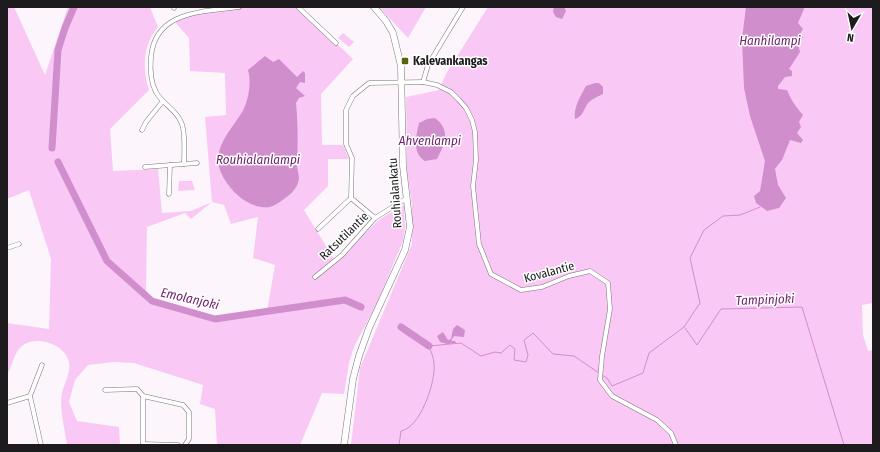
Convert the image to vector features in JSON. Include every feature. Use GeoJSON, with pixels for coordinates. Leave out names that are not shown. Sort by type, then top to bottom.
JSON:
{"type":"FeatureCollection","features":[{"type":"Feature","properties":{"kind":"street"},"geometry":{"type":"LineString","coordinates":[[184,164],[182,123],[177,114],[156,94],[151,79],[152,49],[156,38],[168,23],[175,18],[239,7]]}},
{"type":"Feature","properties":{"kind":"street"},"geometry":{"type":"LineString","coordinates":[[298,7],[336,43]]}},
{"type":"Feature","properties":{"kind":"street","name":"Rouhialankatu"},"geometry":{"type":"LineString","coordinates":[[344,445],[353,379],[359,356],[407,243],[410,227],[408,198],[403,166],[401,66],[396,41],[386,21],[374,7]]}},
{"type":"Feature","properties":{"kind":"street"},"geometry":{"type":"LineString","coordinates":[[423,82],[428,65],[463,7]]}},
{"type":"Feature","properties":{"kind":"street","name":"Kovalantie"},"geometry":{"type":"LineString","coordinates":[[351,198],[352,158],[346,144],[346,110],[349,102],[363,86],[369,83],[402,81],[423,82],[437,85],[451,92],[466,108],[472,120],[475,132],[476,160],[473,186],[479,244],[491,274],[521,290],[542,287],[569,276],[590,272],[608,283],[610,309],[600,380],[612,396],[657,420],[670,433],[676,445]]}},
{"type":"Feature","properties":{"kind":"street"},"geometry":{"type":"LineString","coordinates":[[142,130],[146,122],[163,101]]}},
{"type":"Feature","properties":{"kind":"street"},"geometry":{"type":"LineString","coordinates":[[146,167],[197,163]]}},
{"type":"Feature","properties":{"kind":"street"},"geometry":{"type":"LineString","coordinates":[[169,194],[170,165]]}},
{"type":"Feature","properties":{"kind":"street"},"geometry":{"type":"LineString","coordinates":[[318,228],[351,198],[375,218]]}},
{"type":"Feature","properties":{"kind":"street","name":"Ratsutilantie"},"geometry":{"type":"LineString","coordinates":[[315,277],[342,255],[375,218],[408,198]]}},
{"type":"Feature","properties":{"kind":"street"},"geometry":{"type":"LineString","coordinates":[[7,248],[19,244]]}},
{"type":"Feature","properties":{"kind":"street"},"geometry":{"type":"LineString","coordinates":[[41,445],[30,396],[42,365]]}},
{"type":"Feature","properties":{"kind":"street"},"geometry":{"type":"LineString","coordinates":[[105,390],[137,389],[143,396],[183,405],[189,412],[189,439],[185,445]]}},
{"type":"Feature","properties":{"kind":"street"},"geometry":{"type":"LineString","coordinates":[[7,403],[30,396]]}},
{"type":"Feature","properties":{"kind":"street"},"geometry":{"type":"LineString","coordinates":[[143,396],[143,444],[178,445]]}},
{"type":"Feature","properties":{"kind":"shaded area"},"geometry":{"type":"Polygon","coordinates":[[[7,7],[14,7],[45,75],[68,7],[150,7],[158,27],[149,41],[145,57],[145,74],[149,90],[110,129],[113,171],[158,169],[162,213],[191,211],[212,202],[205,117],[226,115],[225,73],[190,71],[189,38],[176,23],[175,18],[239,7],[298,7],[353,59],[321,94],[322,145],[343,145],[349,159],[328,159],[328,186],[304,210],[335,261],[380,219],[404,205],[405,227],[403,241],[377,303],[354,347],[349,363],[344,394],[322,393],[300,445],[217,445],[215,409],[200,404],[203,385],[134,363],[114,362],[88,365],[75,380],[69,402],[77,421],[119,427],[120,445],[67,445],[61,399],[68,374],[69,363],[63,351],[50,343],[42,341],[28,343],[22,346],[17,352],[7,375],[7,323],[49,329],[51,259],[29,190],[7,199],[7,7]],[[212,202],[191,219],[185,213],[147,227],[146,291],[152,301],[215,319],[267,311],[275,265],[253,258],[258,217],[231,224],[224,205],[212,202]]]}},
{"type":"Feature","properties":{"kind":"shaded area"},"geometry":{"type":"Polygon","coordinates":[[[379,7],[426,7],[408,38],[379,7]]]}},
{"type":"Feature","properties":{"kind":"shaded area"},"geometry":{"type":"Polygon","coordinates":[[[488,7],[873,7],[873,303],[862,305],[863,335],[868,351],[873,350],[873,445],[351,445],[360,368],[412,244],[412,205],[407,170],[406,97],[439,90],[446,74],[488,7]]]}},
{"type":"Feature","properties":{"kind":"shaded area"},"geometry":{"type":"Polygon","coordinates":[[[343,33],[354,42],[349,47],[338,38],[343,33]]]}},
{"type":"Feature","properties":{"kind":"shaded area"},"geometry":{"type":"Polygon","coordinates":[[[179,181],[192,181],[195,190],[178,191],[179,181]]]}},
{"type":"Feature","properties":{"kind":"water"},"geometry":{"type":"Polygon","coordinates":[[[554,7],[564,7],[566,11],[562,19],[556,17],[553,12],[554,7]]]}},
{"type":"Feature","properties":{"kind":"water","name":"Hanhilampi"},"geometry":{"type":"Polygon","coordinates":[[[746,7],[803,7],[804,9],[798,23],[803,29],[800,34],[803,37],[798,44],[800,52],[789,69],[792,71],[792,76],[785,77],[778,86],[778,89],[787,90],[790,97],[803,115],[799,122],[801,127],[797,133],[803,140],[801,143],[790,140],[782,160],[775,169],[778,185],[786,198],[779,208],[767,211],[756,203],[754,196],[760,191],[765,161],[750,116],[744,88],[742,39],[746,7]]]}},
{"type":"Feature","properties":{"kind":"water","name":"Rouhialanlampi"},"geometry":{"type":"Polygon","coordinates":[[[265,56],[273,62],[279,59],[297,77],[303,71],[305,73],[305,83],[300,82],[296,88],[305,96],[299,98],[296,103],[298,133],[298,184],[292,193],[270,207],[256,206],[244,200],[233,191],[220,171],[218,162],[221,145],[246,104],[250,81],[248,70],[265,56]]]}},
{"type":"Feature","properties":{"kind":"water"},"geometry":{"type":"Polygon","coordinates":[[[599,83],[603,87],[603,94],[589,102],[582,114],[575,119],[576,106],[586,86],[599,83]]]}},
{"type":"Feature","properties":{"kind":"water","name":"Ahvenlampi"},"geometry":{"type":"Polygon","coordinates":[[[435,118],[443,127],[445,132],[444,143],[437,159],[425,161],[418,154],[416,144],[419,123],[427,119],[435,118]]]}},
{"type":"Feature","properties":{"kind":"water"},"geometry":{"type":"Polygon","coordinates":[[[457,325],[465,330],[464,337],[454,336],[451,341],[455,341],[456,343],[447,344],[440,342],[437,336],[443,332],[448,340],[451,339],[453,329],[457,325]]]}},
{"type":"Feature","properties":{"kind":"waterway","name":"Emolanjoki"},"geometry":{"type":"LineString","coordinates":[[52,148],[58,50],[74,7]]}},
{"type":"Feature","properties":{"kind":"waterway","name":"Emolanjoki"},"geometry":{"type":"LineString","coordinates":[[58,162],[107,261],[152,301],[215,319],[345,300],[361,307]]}},
{"type":"Feature","properties":{"kind":"waterway"},"geometry":{"type":"LineString","coordinates":[[602,375],[607,378],[612,386],[643,373],[649,353],[684,327],[700,303],[690,258],[704,230],[723,216],[740,215],[760,207]]}},
{"type":"Feature","properties":{"kind":"waterway","name":"Tampinjoki"},"geometry":{"type":"LineString","coordinates":[[685,328],[697,345],[721,309],[802,307],[844,445]]}},
{"type":"Feature","properties":{"kind":"waterway"},"geometry":{"type":"LineString","coordinates":[[401,327],[429,346]]}},
{"type":"Feature","properties":{"kind":"waterway"},"geometry":{"type":"LineString","coordinates":[[399,445],[401,431],[408,428],[414,422],[420,413],[429,392],[434,372],[433,357],[429,346],[461,343],[481,356],[495,352],[501,353],[510,345],[515,349],[514,360],[526,362],[528,355],[524,340],[533,333],[553,354],[574,356],[599,373]]}},
{"type":"Feature","properties":{"kind":"place","name":"Kalevankangas"},"geometry":{"type":"Point","coordinates":[405,61]}}]}
